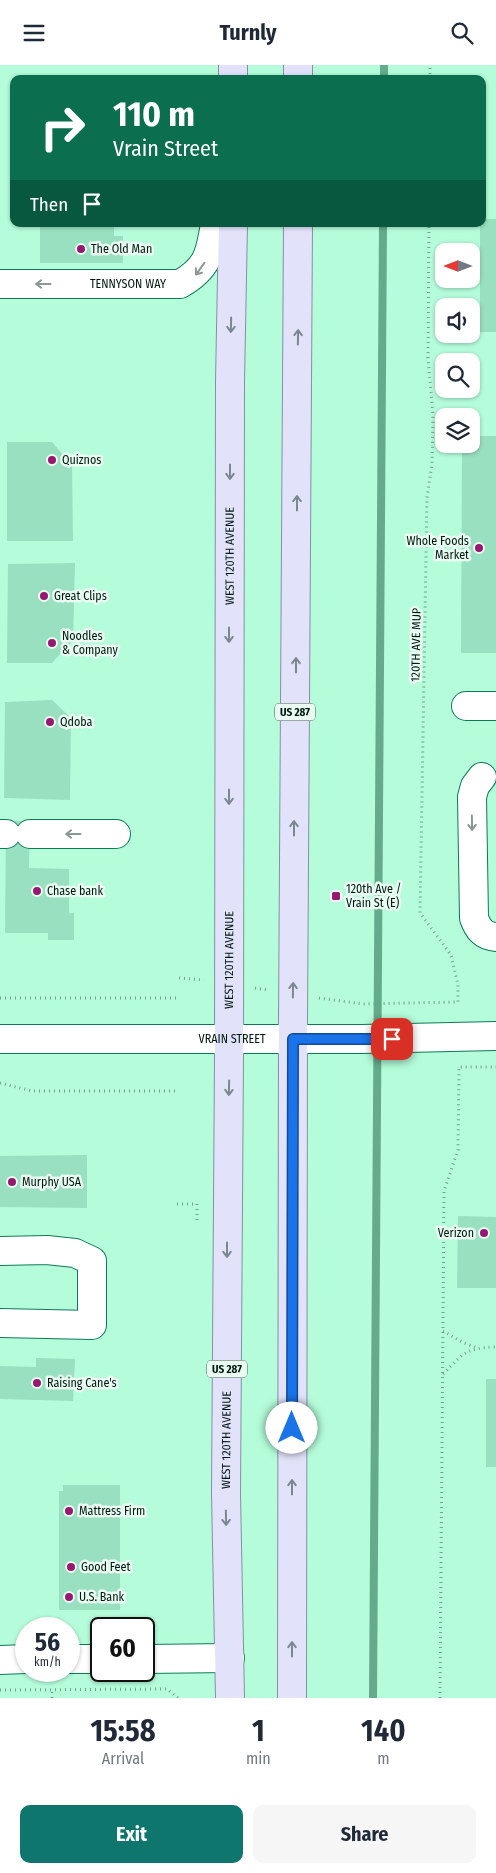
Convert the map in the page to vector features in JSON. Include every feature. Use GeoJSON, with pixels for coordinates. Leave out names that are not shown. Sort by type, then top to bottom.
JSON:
{"type":"FeatureCollection","features":[{"type":"Feature","properties":{"kind":"main road","name":"WEST 120TH AVENUE"},"geometry":{"type":"LineString","coordinates":[[230,1698],[226,1493],[232,227]]}},
{"type":"Feature","properties":{"kind":"main road","name":"US 287"},"geometry":{"type":"LineString","coordinates":[[292,1698],[293,1039],[298,227]]}},
{"type":"Feature","properties":{"kind":"main road"},"geometry":{"type":"LineString","coordinates":[[230,1664],[241,1698]]}},
{"type":"Feature","properties":{"kind":"street","name":"TENNYSON WAY"},"geometry":{"type":"LineString","coordinates":[[0,284],[180,284],[196,275],[210,253],[214,227]]}},
{"type":"Feature","properties":{"kind":"street"},"geometry":{"type":"LineString","coordinates":[[466,706],[496,706]]}},
{"type":"Feature","properties":{"kind":"street"},"geometry":{"type":"LineString","coordinates":[[482,777],[475,786],[472,797],[474,918],[479,930],[490,937],[496,937]]}},
{"type":"Feature","properties":{"kind":"street"},"geometry":{"type":"LineString","coordinates":[[12,834],[116,834]]}},
{"type":"Feature","properties":{"kind":"street","name":"VRAIN STREET"},"geometry":{"type":"LineString","coordinates":[[0,1039],[406,1039],[496,1037]]}},
{"type":"Feature","properties":{"kind":"street"},"geometry":{"type":"LineString","coordinates":[[0,1251],[47,1250],[75,1253],[92,1261],[92,1325],[0,1323]]}},
{"type":"Feature","properties":{"kind":"street"},"geometry":{"type":"LineString","coordinates":[[0,1659],[15,1659]]}},
{"type":"Feature","properties":{"kind":"street"},"geometry":{"type":"LineString","coordinates":[[155,1660],[230,1664]]}},
{"type":"Feature","properties":{"kind":"path","name":"120TH AVE MUP"},"geometry":{"type":"LineString","coordinates":[[363,1004],[458,1002],[458,985],[451,955],[420,913],[427,498],[432,463],[433,415],[428,358],[429,227]]}},
{"type":"Feature","properties":{"kind":"path"},"geometry":{"type":"LineString","coordinates":[[0,999],[178,999]]}},
{"type":"Feature","properties":{"kind":"path"},"geometry":{"type":"LineString","coordinates":[[440,1698],[444,1191],[458,1150],[459,1067],[496,1067]]}},
{"type":"Feature","properties":{"kind":"path"},"geometry":{"type":"LineString","coordinates":[[0,1083],[32,1091],[177,1091]]}},
{"type":"Feature","properties":{"kind":"path"},"geometry":{"type":"LineString","coordinates":[[177,1204],[197,1204],[197,1221]]}},
{"type":"Feature","properties":{"kind":"path"},"geometry":{"type":"LineString","coordinates":[[443,1331],[464,1343],[476,1347],[496,1347]]}},
{"type":"Feature","properties":{"kind":"path"},"geometry":{"type":"LineString","coordinates":[[442,1374],[462,1354],[476,1347]]}},
{"type":"Feature","properties":{"kind":"path"},"geometry":{"type":"LineString","coordinates":[[0,1690],[167,1689],[178,1698]]}},
{"type":"Feature","properties":{"kind":"path"},"geometry":{"type":"LineString","coordinates":[[52,1690],[52,1698]]}},
{"type":"Feature","properties":{"kind":"building"},"geometry":{"type":"Polygon","coordinates":[[[486,219],[496,219],[496,332],[480,332],[480,227],[486,227],[486,219]]]}},
{"type":"Feature","properties":{"kind":"building","name":"The Old Man"},"geometry":{"type":"Polygon","coordinates":[[[40,227],[114,227],[114,236],[123,236],[123,263],[40,263],[40,227]]]}},
{"type":"Feature","properties":{"kind":"building","name":"Whole Foods Market"},"geometry":{"type":"Polygon","coordinates":[[[480,436],[496,436],[496,653],[461,653],[462,453],[480,453],[480,436]]]}},
{"type":"Feature","properties":{"kind":"building"},"geometry":{"type":"Polygon","coordinates":[[[7,442],[52,442],[72,465],[73,541],[7,541],[7,442]]]}},
{"type":"Feature","properties":{"kind":"building"},"geometry":{"type":"Polygon","coordinates":[[[75,563],[73,640],[52,663],[7,663],[8,564],[75,563]]]}},
{"type":"Feature","properties":{"kind":"building"},"geometry":{"type":"Polygon","coordinates":[[[52,700],[71,718],[70,800],[4,798],[5,702],[52,700]]]}},
{"type":"Feature","properties":{"kind":"building","name":"Chase bank"},"geometry":{"type":"Polygon","coordinates":[[[6,821],[30,821],[29,868],[69,869],[69,913],[74,913],[74,940],[48,940],[48,933],[5,933],[6,821]]]}},
{"type":"Feature","properties":{"kind":"building","name":"Murphy USA"},"geometry":{"type":"Polygon","coordinates":[[[87,1155],[87,1208],[0,1207],[0,1156],[87,1155]]]}},
{"type":"Feature","properties":{"kind":"building"},"geometry":{"type":"Polygon","coordinates":[[[458,1216],[496,1217],[496,1288],[457,1288],[458,1216]]]}},
{"type":"Feature","properties":{"kind":"building","name":"Raising Cane's"},"geometry":{"type":"Polygon","coordinates":[[[36,1358],[75,1359],[73,1401],[0,1399],[0,1366],[36,1367],[36,1358]]]}},
{"type":"Feature","properties":{"kind":"building"},"geometry":{"type":"Polygon","coordinates":[[[486,1379],[496,1379],[496,1467],[486,1467],[486,1379]]]}},
{"type":"Feature","properties":{"kind":"building"},"geometry":{"type":"Polygon","coordinates":[[[63,1485],[120,1485],[120,1610],[59,1610],[59,1491],[63,1491],[63,1485]]]}},
{"type":"Feature","properties":{"kind":"waterway"},"geometry":{"type":"LineString","coordinates":[[384,65],[384,75]]}},
{"type":"Feature","properties":{"kind":"waterway"},"geometry":{"type":"LineString","coordinates":[[373,1698],[383,227]]}},
{"type":"Feature","properties":{"kind":"place","name":"The Old Man"},"geometry":{"type":"Point","coordinates":[81,249]}},
{"type":"Feature","properties":{"kind":"place","name":"Quiznos"},"geometry":{"type":"Point","coordinates":[52,460]}},
{"type":"Feature","properties":{"kind":"place","name":"Whole Foods Market"},"geometry":{"type":"Point","coordinates":[479,548]}},
{"type":"Feature","properties":{"kind":"place","name":"Great Clips"},"geometry":{"type":"Point","coordinates":[44,596]}},
{"type":"Feature","properties":{"kind":"place","name":"Noodles & Company"},"geometry":{"type":"Point","coordinates":[52,643]}},
{"type":"Feature","properties":{"kind":"place","name":"Qdoba"},"geometry":{"type":"Point","coordinates":[50,722]}},
{"type":"Feature","properties":{"kind":"place","name":"Chase bank"},"geometry":{"type":"Point","coordinates":[37,891]}},
{"type":"Feature","properties":{"kind":"place","name":"120th Ave / Vrain St (E)"},"geometry":{"type":"Point","coordinates":[336,896]}},
{"type":"Feature","properties":{"kind":"place","name":"Murphy USA"},"geometry":{"type":"Point","coordinates":[12,1182]}},
{"type":"Feature","properties":{"kind":"place","name":"Verizon"},"geometry":{"type":"Point","coordinates":[484,1233]}},
{"type":"Feature","properties":{"kind":"place","name":"Raising Cane's"},"geometry":{"type":"Point","coordinates":[37,1383]}},
{"type":"Feature","properties":{"kind":"place","name":"Mattress Firm"},"geometry":{"type":"Point","coordinates":[69,1511]}},
{"type":"Feature","properties":{"kind":"place","name":"Good Feet"},"geometry":{"type":"Point","coordinates":[71,1567]}},
{"type":"Feature","properties":{"kind":"place","name":"U.S. Bank"},"geometry":{"type":"Point","coordinates":[69,1597]}},
{"type":"Feature","properties":{"kind":"route"},"geometry":{"type":"LineString","coordinates":[[292,1428],[293,1039],[392,1039]]}}]}
